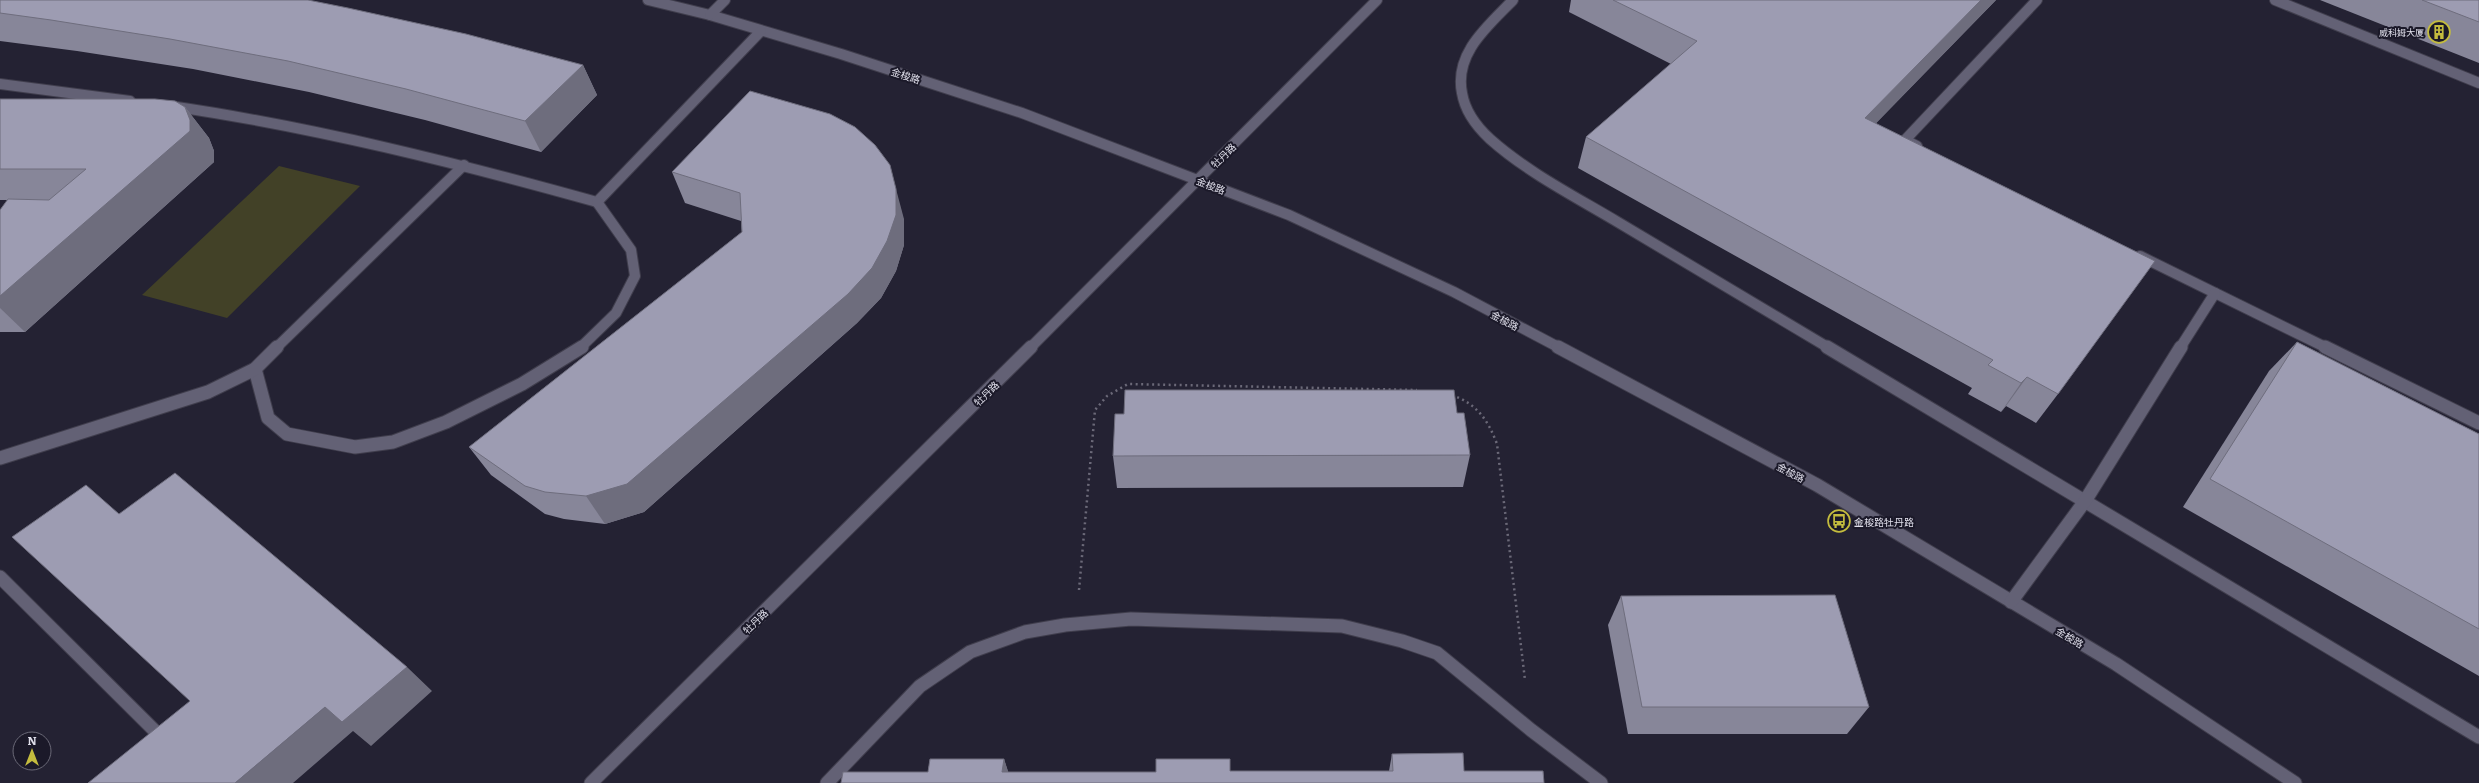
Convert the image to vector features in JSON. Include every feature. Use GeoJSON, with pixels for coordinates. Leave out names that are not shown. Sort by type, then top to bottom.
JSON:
{"type":"FeatureCollection","features":[{"type":"Feature","properties":{"kind":"street","name":"金梭路"},"geometry":{"type":"LineString","coordinates":[[648,0],[710,15],[841,54],[1022,113],[1289,215],[1454,292],[1816,485],[2116,664],[2295,783]]}},
{"type":"Feature","properties":{"kind":"street"},"geometry":{"type":"LineString","coordinates":[[710,15],[725,0]]}},
{"type":"Feature","properties":{"kind":"street","name":"牡丹路"},"geometry":{"type":"LineString","coordinates":[[591,783],[1377,0]]}},
{"type":"Feature","properties":{"kind":"street"},"geometry":{"type":"LineString","coordinates":[[1513,0],[1489,24],[1464,59],[1460,86],[1466,109],[1483,133],[1549,181],[2479,737]]}},
{"type":"Feature","properties":{"kind":"street"},"geometry":{"type":"LineString","coordinates":[[1926,151],[1905,140],[2037,0]]}},
{"type":"Feature","properties":{"kind":"street"},"geometry":{"type":"LineString","coordinates":[[2274,0],[2479,83]]}},
{"type":"Feature","properties":{"kind":"street"},"geometry":{"type":"LineString","coordinates":[[597,202],[761,31]]}},
{"type":"Feature","properties":{"kind":"street"},"geometry":{"type":"LineString","coordinates":[[0,84],[140,103]]}},
{"type":"Feature","properties":{"kind":"street"},"geometry":{"type":"LineString","coordinates":[[156,105],[218,113],[464,165],[597,202],[631,250],[634,276],[616,313],[582,347],[522,384],[453,418],[393,442],[355,447],[286,434],[268,418],[255,370]]}},
{"type":"Feature","properties":{"kind":"street"},"geometry":{"type":"LineString","coordinates":[[0,458],[208,392],[255,370],[464,165]]}},
{"type":"Feature","properties":{"kind":"street"},"geometry":{"type":"LineString","coordinates":[[2130,251],[2479,423]]}},
{"type":"Feature","properties":{"kind":"street"},"geometry":{"type":"LineString","coordinates":[[2011,602],[2085,501],[2215,293]]}},
{"type":"Feature","properties":{"kind":"street"},"geometry":{"type":"LineString","coordinates":[[0,577],[171,748]]}},
{"type":"Feature","properties":{"kind":"street"},"geometry":{"type":"LineString","coordinates":[[827,783],[920,686],[970,652],[1025,632],[1076,624],[1131,619],[1342,626],[1402,640],[1437,654],[1469,677],[1531,730],[1601,783]]}},
{"type":"Feature","properties":{"kind":"path"},"geometry":{"type":"LineString","coordinates":[[1076,624],[1094,410],[1107,396],[1128,384],[1418,390]]}},
{"type":"Feature","properties":{"kind":"path"},"geometry":{"type":"LineString","coordinates":[[1449,394],[1464,398],[1479,410],[1489,422],[1497,444],[1531,730]]}},
{"type":"Feature","properties":{"kind":"shaded area"},"geometry":{"type":"Polygon","coordinates":[[[279,166],[360,186],[227,318],[142,295],[279,166]]]}},
{"type":"Feature","properties":{"kind":"building"},"geometry":{"type":"Polygon","coordinates":[[[0,0],[308,0],[466,34],[583,65],[525,121],[406,89],[288,61],[170,39],[0,13],[0,0]]]}},
{"type":"Feature","properties":{"kind":"building"},"geometry":{"type":"Polygon","coordinates":[[[1613,0],[1981,0],[1865,118],[2155,261],[2058,394],[2027,377],[2021,383],[1988,365],[1993,360],[1586,137],[1697,41],[1613,0]]]}},
{"type":"Feature","properties":{"kind":"building"},"geometry":{"type":"Polygon","coordinates":[[[2422,0],[2479,0],[2479,22],[2422,0]]]}},
{"type":"Feature","properties":{"kind":"building"},"geometry":{"type":"Polygon","coordinates":[[[750,91],[830,114],[855,127],[875,145],[890,165],[896,189],[896,215],[887,241],[872,268],[848,294],[627,484],[586,496],[545,492],[525,486],[469,447],[742,232],[740,193],[672,172],[750,91]]]}},
{"type":"Feature","properties":{"kind":"building"},"geometry":{"type":"Polygon","coordinates":[[[0,99],[155,99],[175,101],[185,107],[190,120],[190,131],[0,296],[0,210],[8,199],[49,200],[86,169],[0,169],[0,99]]]}},
{"type":"Feature","properties":{"kind":"building"},"geometry":{"type":"Polygon","coordinates":[[[2297,342],[2479,434],[2479,629],[2210,479],[2297,342]]]}},
{"type":"Feature","properties":{"kind":"building"},"geometry":{"type":"Polygon","coordinates":[[[1125,390],[1454,390],[1457,413],[1464,413],[1470,455],[1113,456],[1115,414],[1124,414],[1125,390]]]}},
{"type":"Feature","properties":{"kind":"building"},"geometry":{"type":"Polygon","coordinates":[[[175,473],[407,667],[342,722],[325,707],[235,783],[88,783],[190,701],[12,537],[86,485],[119,514],[175,473]]]}},
{"type":"Feature","properties":{"kind":"building"},"geometry":{"type":"Polygon","coordinates":[[[1835,595],[1869,707],[1642,707],[1621,596],[1835,595]]]}},
{"type":"Feature","properties":{"kind":"building"},"geometry":{"type":"Polygon","coordinates":[[[1463,753],[1464,771],[1543,771],[1544,783],[841,783],[843,772],[928,772],[930,759],[1004,759],[1002,772],[1156,772],[1156,759],[1230,759],[1230,771],[1393,771],[1392,754],[1463,753]]]}},
{"type":"Feature","properties":{"kind":"place","name":"威科姆大厦"},"geometry":{"type":"Point","coordinates":[2439,32]}},
{"type":"Feature","properties":{"kind":"place","name":"金梭路牡丹路"},"geometry":{"type":"Point","coordinates":[1839,521]}}]}
